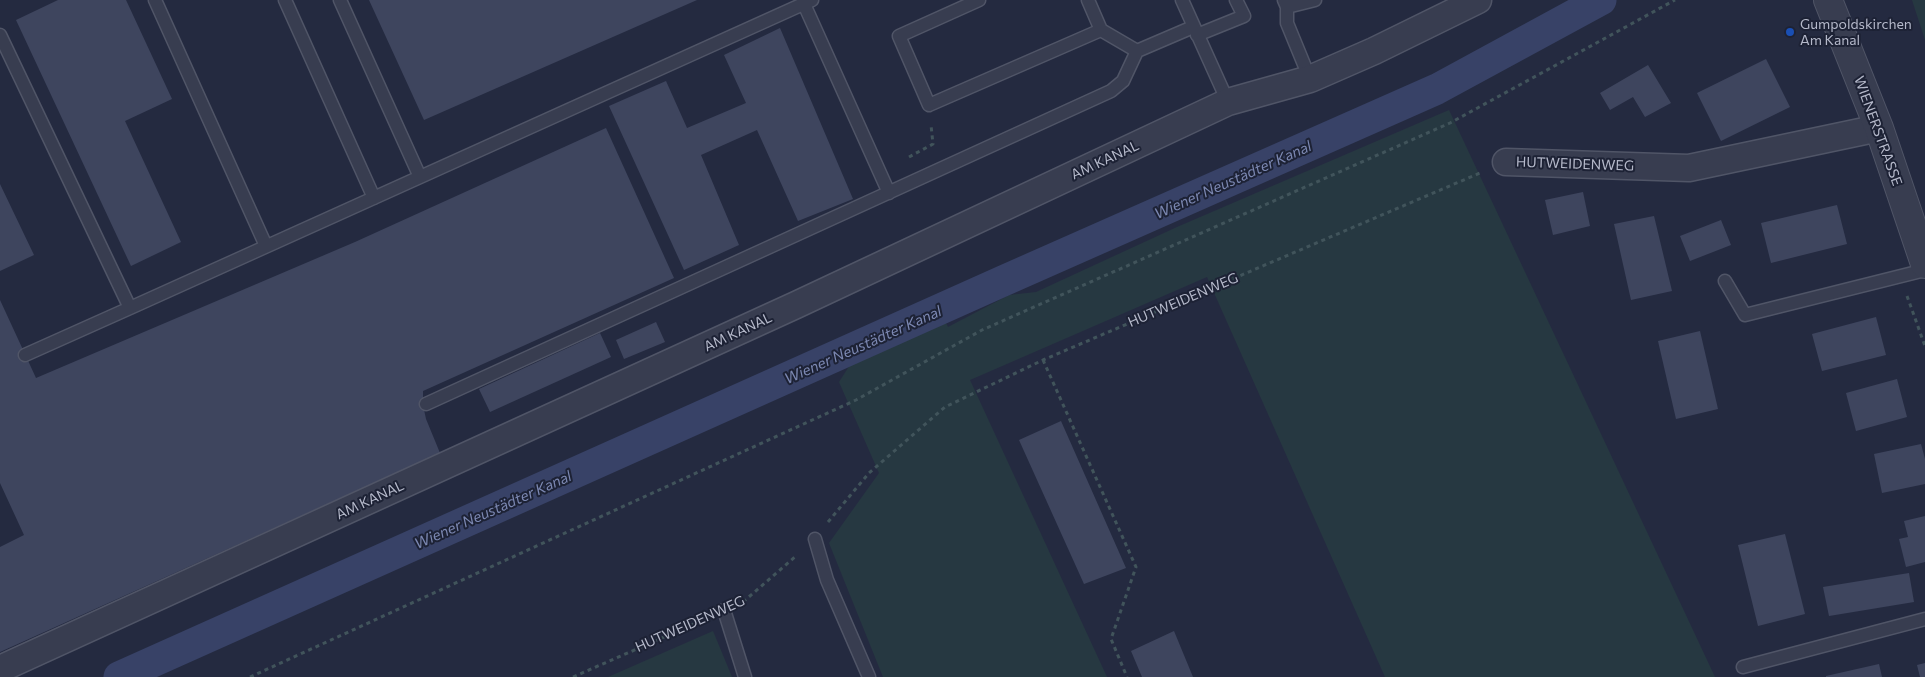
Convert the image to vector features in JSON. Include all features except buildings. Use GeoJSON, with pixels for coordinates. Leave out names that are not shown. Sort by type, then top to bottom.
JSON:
{"type":"FeatureCollection","features":[{"type":"Feature","properties":{"kind":"street","name":"AM KANAL"},"geometry":{"type":"LineString","coordinates":[[0,669],[796,305],[1228,102],[1310,79],[1374,51],[1478,0]]}},
{"type":"Feature","properties":{"kind":"street","name":"WIENERSTRASSE"},"geometry":{"type":"LineString","coordinates":[[1828,0],[1879,128],[1925,264]]}},
{"type":"Feature","properties":{"kind":"street","name":"HUTWEIDENWEG"},"geometry":{"type":"LineString","coordinates":[[1506,162],[1689,168],[1879,128]]}},
{"type":"Feature","properties":{"kind":"lane"},"geometry":{"type":"LineString","coordinates":[[155,0],[266,246]]}},
{"type":"Feature","properties":{"kind":"lane"},"geometry":{"type":"LineString","coordinates":[[285,0],[374,198]]}},
{"type":"Feature","properties":{"kind":"lane"},"geometry":{"type":"LineString","coordinates":[[340,0],[420,177]]}},
{"type":"Feature","properties":{"kind":"lane"},"geometry":{"type":"LineString","coordinates":[[979,0],[899,36],[929,104],[1102,30]]}},
{"type":"Feature","properties":{"kind":"lane"},"geometry":{"type":"LineString","coordinates":[[1088,0],[1102,30],[1137,51]]}},
{"type":"Feature","properties":{"kind":"lane"},"geometry":{"type":"LineString","coordinates":[[1182,0],[1228,102]]}},
{"type":"Feature","properties":{"kind":"lane"},"geometry":{"type":"LineString","coordinates":[[426,404],[1111,91],[1123,81],[1137,51],[1244,16],[1236,0]]}},
{"type":"Feature","properties":{"kind":"lane"},"geometry":{"type":"LineString","coordinates":[[1310,79],[1287,23],[1286,4],[1314,0]]}},
{"type":"Feature","properties":{"kind":"lane"},"geometry":{"type":"LineString","coordinates":[[25,355],[808,2],[889,193]]}},
{"type":"Feature","properties":{"kind":"lane"},"geometry":{"type":"LineString","coordinates":[[0,35],[130,308]]}},
{"type":"Feature","properties":{"kind":"lane"},"geometry":{"type":"LineString","coordinates":[[1725,281],[1745,315],[1925,270]]}},
{"type":"Feature","properties":{"kind":"lane"},"geometry":{"type":"LineString","coordinates":[[815,539],[827,580],[868,677]]}},
{"type":"Feature","properties":{"kind":"lane"},"geometry":{"type":"LineString","coordinates":[[724,610],[744,677]]}},
{"type":"Feature","properties":{"kind":"lane"},"geometry":{"type":"LineString","coordinates":[[1743,667],[1925,619]]}},
{"type":"Feature","properties":{"kind":"path"},"geometry":{"type":"LineString","coordinates":[[250,677],[856,400],[982,330],[1450,123],[1676,0]]}},
{"type":"Feature","properties":{"kind":"path"},"geometry":{"type":"LineString","coordinates":[[880,172],[933,144],[929,104]]}},
{"type":"Feature","properties":{"kind":"path","name":"HUTWEIDENWEG"},"geometry":{"type":"LineString","coordinates":[[573,677],[747,600],[815,539],[869,473],[945,407],[1044,360],[1506,162]]}},
{"type":"Feature","properties":{"kind":"path"},"geometry":{"type":"LineString","coordinates":[[1044,360],[1136,567],[1111,639],[1127,677]]}},
{"type":"Feature","properties":{"kind":"shaded area"},"geometry":{"type":"Polygon","coordinates":[[[1912,0],[1925,0],[1925,40],[1912,0]]]}},
{"type":"Feature","properties":{"kind":"shaded area"},"geometry":{"type":"Polygon","coordinates":[[[1449,110],[1715,677],[1385,677],[1207,277],[970,380],[1107,677],[883,677],[829,543],[879,473],[839,382],[855,357],[944,319],[948,327],[1009,295],[1036,292],[1177,227],[1449,110]]]}},
{"type":"Feature","properties":{"kind":"shaded area"},"geometry":{"type":"Polygon","coordinates":[[[713,631],[732,677],[608,677],[713,631]]]}},
{"type":"Feature","properties":{"kind":"waterway","name":"Wiener Neustädter Kanal"},"geometry":{"type":"LineString","coordinates":[[119,677],[1437,89],[1601,0]]}},
{"type":"Feature","properties":{"kind":"place","name":"Gumpoldskirchen Am Kanal"},"geometry":{"type":"Point","coordinates":[1790,32]}}]}
